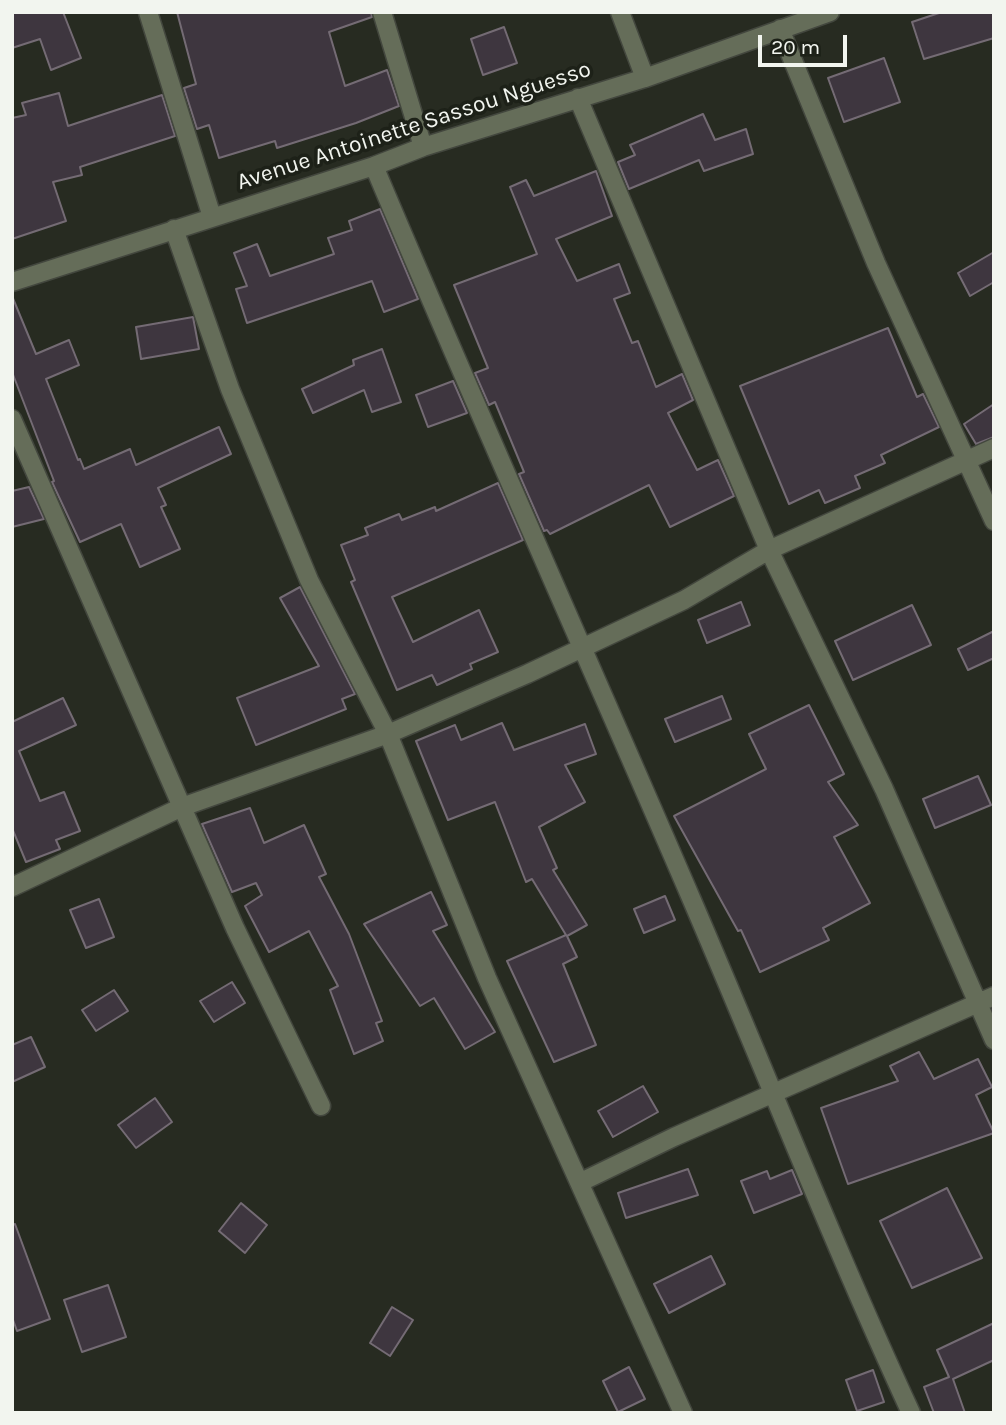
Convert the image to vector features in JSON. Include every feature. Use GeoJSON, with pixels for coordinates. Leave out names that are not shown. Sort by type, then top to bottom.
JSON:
{"type":"FeatureCollection","features":[{"type":"Feature","properties":{"kind":"street"},"geometry":{"type":"LineString","coordinates":[[148,12],[212,217]]}},
{"type":"Feature","properties":{"kind":"street"},"geometry":{"type":"LineString","coordinates":[[382,12],[423,147]]}},
{"type":"Feature","properties":{"kind":"street"},"geometry":{"type":"LineString","coordinates":[[620,12],[645,78]]}},
{"type":"Feature","properties":{"kind":"street","name":"Avenue Antoinette Sassou Nguesso"},"geometry":{"type":"LineString","coordinates":[[12,282],[374,166],[423,147],[645,78],[830,12]]}},
{"type":"Feature","properties":{"kind":"street"},"geometry":{"type":"LineString","coordinates":[[780,29],[876,263],[994,521]]}},
{"type":"Feature","properties":{"kind":"street"},"geometry":{"type":"LineString","coordinates":[[578,98],[769,550],[986,999],[994,1040]]}},
{"type":"Feature","properties":{"kind":"street"},"geometry":{"type":"LineString","coordinates":[[374,166],[457,364],[584,649],[775,1092],[854,1289],[911,1413]]}},
{"type":"Feature","properties":{"kind":"street"},"geometry":{"type":"LineString","coordinates":[[174,229],[230,388],[309,580],[388,734],[487,978],[683,1413]]}},
{"type":"Feature","properties":{"kind":"street"},"geometry":{"type":"LineString","coordinates":[[12,419],[235,929],[321,1106]]}},
{"type":"Feature","properties":{"kind":"street"},"geometry":{"type":"LineString","coordinates":[[12,887],[182,807],[388,734],[584,649],[684,600],[769,550],[994,448]]}},
{"type":"Feature","properties":{"kind":"street"},"geometry":{"type":"LineString","coordinates":[[581,1182],[775,1092],[986,999]]}},
{"type":"Feature","properties":{"kind":"building"},"geometry":{"type":"Polygon","coordinates":[[[12,12],[63,12],[81,58],[51,70],[40,39],[12,48],[12,12]]]}},
{"type":"Feature","properties":{"kind":"building"},"geometry":{"type":"Polygon","coordinates":[[[177,12],[371,12],[372,17],[329,32],[345,86],[387,70],[399,106],[277,148],[275,141],[219,158],[209,125],[197,129],[184,88],[196,84],[177,12]]]}},
{"type":"Feature","properties":{"kind":"building"},"geometry":{"type":"Polygon","coordinates":[[[942,12],[994,12],[994,38],[924,59],[912,22],[942,12]]]}},
{"type":"Feature","properties":{"kind":"building"},"geometry":{"type":"Polygon","coordinates":[[[504,27],[517,63],[483,75],[471,39],[504,27]]]}},
{"type":"Feature","properties":{"kind":"building"},"geometry":{"type":"Polygon","coordinates":[[[884,58],[900,102],[844,122],[828,78],[884,58]]]}},
{"type":"Feature","properties":{"kind":"building"},"geometry":{"type":"Polygon","coordinates":[[[59,93],[68,126],[162,95],[175,136],[80,167],[82,175],[53,182],[66,221],[12,239],[12,118],[26,115],[22,103],[59,93]]]}},
{"type":"Feature","properties":{"kind":"building"},"geometry":{"type":"Polygon","coordinates":[[[703,114],[715,140],[746,129],[753,154],[704,171],[699,160],[629,189],[618,162],[635,155],[630,145],[703,114]]]}},
{"type":"Feature","properties":{"kind":"building"},"geometry":{"type":"Polygon","coordinates":[[[596,171],[612,216],[556,239],[577,281],[619,264],[630,293],[614,299],[632,343],[638,341],[656,387],[682,374],[693,400],[668,413],[697,470],[718,460],[734,496],[670,527],[649,485],[550,534],[547,530],[544,531],[519,474],[524,472],[495,402],[489,405],[475,373],[488,368],[454,285],[537,254],[510,187],[526,180],[534,196],[596,171]]]}},
{"type":"Feature","properties":{"kind":"building"},"geometry":{"type":"Polygon","coordinates":[[[380,209],[418,299],[384,312],[372,281],[247,323],[236,289],[247,286],[234,253],[257,244],[270,276],[334,254],[328,238],[352,230],[349,221],[380,209]]]}},
{"type":"Feature","properties":{"kind":"building"},"geometry":{"type":"Polygon","coordinates":[[[994,252],[994,282],[970,296],[958,273],[994,252]]]}},
{"type":"Feature","properties":{"kind":"building"},"geometry":{"type":"Polygon","coordinates":[[[12,296],[36,354],[69,340],[79,365],[46,379],[84,469],[130,449],[136,465],[219,427],[231,454],[158,488],[166,505],[161,507],[180,549],[140,567],[121,524],[80,542],[52,482],[54,481],[12,372],[12,296]]]}},
{"type":"Feature","properties":{"kind":"building"},"geometry":{"type":"Polygon","coordinates":[[[193,317],[199,349],[141,359],[136,327],[193,317]]]}},
{"type":"Feature","properties":{"kind":"building"},"geometry":{"type":"Polygon","coordinates":[[[888,328],[917,397],[923,394],[939,427],[881,455],[885,463],[855,476],[860,488],[825,503],[819,490],[789,504],[740,386],[888,328]]]}},
{"type":"Feature","properties":{"kind":"building"},"geometry":{"type":"Polygon","coordinates":[[[382,349],[401,402],[372,412],[364,390],[313,413],[302,389],[354,365],[353,360],[382,349]]]}},
{"type":"Feature","properties":{"kind":"building"},"geometry":{"type":"Polygon","coordinates":[[[453,381],[467,413],[428,427],[416,395],[453,381]]]}},
{"type":"Feature","properties":{"kind":"building"},"geometry":{"type":"Polygon","coordinates":[[[994,404],[994,437],[976,444],[964,424],[994,404]]]}},
{"type":"Feature","properties":{"kind":"building"},"geometry":{"type":"Polygon","coordinates":[[[498,483],[523,540],[392,597],[413,642],[479,610],[498,652],[470,664],[472,669],[437,685],[432,675],[397,690],[351,582],[355,580],[341,545],[368,535],[365,528],[399,514],[402,520],[435,507],[436,511],[498,483]]]}},
{"type":"Feature","properties":{"kind":"building"},"geometry":{"type":"Polygon","coordinates":[[[29,487],[44,519],[12,527],[12,491],[29,487]]]}},
{"type":"Feature","properties":{"kind":"building"},"geometry":{"type":"Polygon","coordinates":[[[300,587],[355,694],[342,699],[346,709],[256,745],[237,698],[319,666],[280,598],[300,587]]]}},
{"type":"Feature","properties":{"kind":"building"},"geometry":{"type":"Polygon","coordinates":[[[741,602],[750,625],[707,643],[698,620],[741,602]]]}},
{"type":"Feature","properties":{"kind":"building"},"geometry":{"type":"Polygon","coordinates":[[[912,605],[931,645],[853,680],[835,641],[912,605]]]}},
{"type":"Feature","properties":{"kind":"building"},"geometry":{"type":"Polygon","coordinates":[[[994,631],[994,658],[968,670],[958,649],[994,631]]]}},
{"type":"Feature","properties":{"kind":"building"},"geometry":{"type":"Polygon","coordinates":[[[722,696],[731,719],[675,742],[665,719],[722,696]]]}},
{"type":"Feature","properties":{"kind":"building"},"geometry":{"type":"Polygon","coordinates":[[[63,698],[76,725],[19,751],[40,801],[64,792],[80,831],[56,840],[60,849],[26,862],[12,828],[12,722],[63,698]]]}},
{"type":"Feature","properties":{"kind":"building"},"geometry":{"type":"Polygon","coordinates":[[[809,705],[844,774],[828,782],[858,825],[834,837],[870,903],[823,928],[829,940],[760,972],[741,930],[738,931],[674,816],[766,769],[749,734],[809,705]]]}},
{"type":"Feature","properties":{"kind":"building"},"geometry":{"type":"Polygon","coordinates":[[[502,723],[514,750],[585,724],[596,754],[565,765],[585,802],[539,827],[557,868],[553,870],[587,925],[567,936],[577,957],[563,964],[596,1045],[554,1062],[507,961],[566,935],[532,879],[526,882],[495,802],[448,820],[416,741],[455,725],[461,740],[502,723]]]}},
{"type":"Feature","properties":{"kind":"building"},"geometry":{"type":"Polygon","coordinates":[[[978,776],[991,805],[935,828],[923,799],[978,776]]]}},
{"type":"Feature","properties":{"kind":"building"},"geometry":{"type":"Polygon","coordinates":[[[250,808],[264,843],[304,825],[326,874],[319,877],[349,934],[382,1021],[376,1023],[383,1041],[354,1054],[330,990],[338,986],[309,931],[269,952],[245,906],[262,895],[256,883],[232,892],[202,824],[250,808]]]}},
{"type":"Feature","properties":{"kind":"building"},"geometry":{"type":"Polygon","coordinates":[[[431,892],[447,925],[433,931],[495,1032],[465,1049],[434,998],[420,1006],[364,924],[431,892]]]}},
{"type":"Feature","properties":{"kind":"building"},"geometry":{"type":"Polygon","coordinates":[[[665,896],[675,920],[644,933],[634,909],[665,896]]]}},
{"type":"Feature","properties":{"kind":"building"},"geometry":{"type":"Polygon","coordinates":[[[99,899],[114,937],[86,948],[70,910],[99,899]]]}},
{"type":"Feature","properties":{"kind":"building"},"geometry":{"type":"Polygon","coordinates":[[[232,982],[245,1003],[214,1022],[200,1001],[232,982]]]}},
{"type":"Feature","properties":{"kind":"building"},"geometry":{"type":"Polygon","coordinates":[[[114,990],[128,1011],[96,1031],[82,1010],[114,990]]]}},
{"type":"Feature","properties":{"kind":"building"},"geometry":{"type":"Polygon","coordinates":[[[31,1037],[45,1067],[12,1082],[12,1045],[31,1037]]]}},
{"type":"Feature","properties":{"kind":"building"},"geometry":{"type":"Polygon","coordinates":[[[919,1052],[934,1079],[978,1059],[992,1087],[976,1095],[994,1133],[848,1184],[821,1108],[898,1081],[890,1066],[919,1052]]]}},
{"type":"Feature","properties":{"kind":"building"},"geometry":{"type":"Polygon","coordinates":[[[643,1086],[658,1112],[613,1137],[598,1111],[643,1086]]]}},
{"type":"Feature","properties":{"kind":"building"},"geometry":{"type":"Polygon","coordinates":[[[155,1098],[172,1122],[136,1148],[118,1125],[155,1098]]]}},
{"type":"Feature","properties":{"kind":"building"},"geometry":{"type":"Polygon","coordinates":[[[688,1169],[698,1195],[626,1218],[618,1193],[688,1169]]]}},
{"type":"Feature","properties":{"kind":"building"},"geometry":{"type":"Polygon","coordinates":[[[792,1170],[802,1194],[754,1213],[741,1181],[767,1171],[770,1179],[792,1170]]]}},
{"type":"Feature","properties":{"kind":"building"},"geometry":{"type":"Polygon","coordinates":[[[947,1188],[982,1258],[912,1288],[880,1221],[947,1188]]]}},
{"type":"Feature","properties":{"kind":"building"},"geometry":{"type":"Polygon","coordinates":[[[241,1203],[267,1225],[245,1253],[219,1231],[241,1203]]]}},
{"type":"Feature","properties":{"kind":"building"},"geometry":{"type":"Polygon","coordinates":[[[15,1224],[50,1319],[17,1331],[12,1317],[12,1225],[15,1224]]]}},
{"type":"Feature","properties":{"kind":"building"},"geometry":{"type":"Polygon","coordinates":[[[711,1256],[725,1284],[669,1313],[654,1284],[711,1256]]]}},
{"type":"Feature","properties":{"kind":"building"},"geometry":{"type":"Polygon","coordinates":[[[108,1285],[126,1337],[82,1352],[64,1300],[108,1285]]]}},
{"type":"Feature","properties":{"kind":"building"},"geometry":{"type":"Polygon","coordinates":[[[392,1307],[413,1320],[390,1356],[370,1343],[392,1307]]]}},
{"type":"Feature","properties":{"kind":"building"},"geometry":{"type":"Polygon","coordinates":[[[994,1323],[994,1360],[953,1379],[965,1413],[934,1413],[924,1387],[949,1377],[937,1350],[994,1323]]]}},
{"type":"Feature","properties":{"kind":"building"},"geometry":{"type":"Polygon","coordinates":[[[629,1367],[645,1399],[618,1412],[603,1381],[629,1367]]]}},
{"type":"Feature","properties":{"kind":"building"},"geometry":{"type":"Polygon","coordinates":[[[873,1370],[884,1402],[857,1411],[846,1380],[873,1370]]]}}]}
